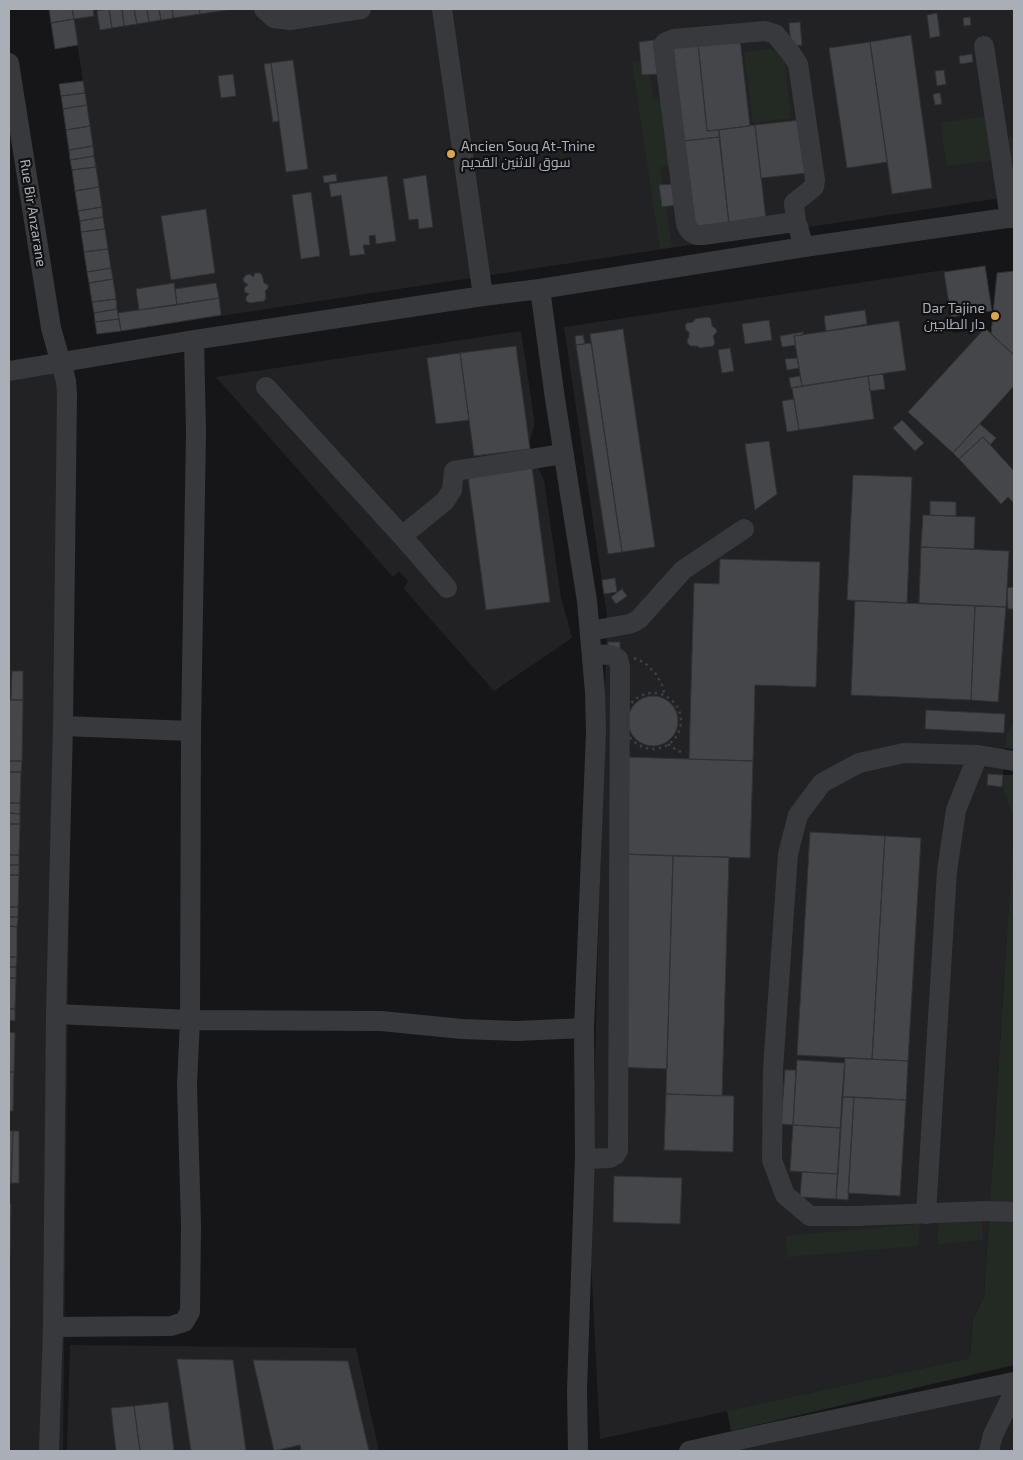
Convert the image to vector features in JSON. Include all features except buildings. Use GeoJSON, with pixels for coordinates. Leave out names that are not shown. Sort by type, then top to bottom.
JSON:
{"type":"FeatureCollection","features":[{"type":"Feature","properties":{"kind":"street"},"geometry":{"type":"LineString","coordinates":[[264,9],[274,18],[290,20],[305,13],[349,10]]}},
{"type":"Feature","properties":{"kind":"street"},"geometry":{"type":"LineString","coordinates":[[442,9],[483,296]]}},
{"type":"Feature","properties":{"kind":"street"},"geometry":{"type":"LineString","coordinates":[[796,222],[703,236],[696,235],[688,228],[663,45],[666,42],[674,39],[765,31],[775,34],[790,52],[798,64],[815,180],[814,187],[794,203],[796,222],[804,247]]}},
{"type":"Feature","properties":{"kind":"street"},"geometry":{"type":"LineString","coordinates":[[9,371],[194,340],[540,289],[804,247],[1012,218],[984,46]]}},
{"type":"Feature","properties":{"kind":"street","name":"Rue Bir Anzarane"},"geometry":{"type":"LineString","coordinates":[[9,64],[51,328],[67,394],[63,726],[56,1014],[53,1326],[49,1451]]}},
{"type":"Feature","properties":{"kind":"street"},"geometry":{"type":"LineString","coordinates":[[540,289],[563,454],[587,601],[593,654],[596,732],[584,1028],[585,1159],[577,1390],[578,1451]]}},
{"type":"Feature","properties":{"kind":"street"},"geometry":{"type":"LineString","coordinates":[[53,1326],[171,1326],[184,1322],[190,1312],[192,1224],[187,1085],[190,1020],[191,730],[196,432],[194,340]]}},
{"type":"Feature","properties":{"kind":"street"},"geometry":{"type":"LineString","coordinates":[[266,387],[447,588]]}},
{"type":"Feature","properties":{"kind":"street"},"geometry":{"type":"LineString","coordinates":[[402,536],[445,501],[452,490],[454,470],[563,454]]}},
{"type":"Feature","properties":{"kind":"street"},"geometry":{"type":"LineString","coordinates":[[590,631],[629,624],[639,619],[683,570],[744,528]]}},
{"type":"Feature","properties":{"kind":"street"},"geometry":{"type":"LineString","coordinates":[[585,1159],[610,1158],[618,1150],[620,663],[615,656],[593,654]]}},
{"type":"Feature","properties":{"kind":"street"},"geometry":{"type":"LineString","coordinates":[[63,726],[191,730]]}},
{"type":"Feature","properties":{"kind":"street"},"geometry":{"type":"LineString","coordinates":[[1014,761],[978,755],[904,752],[859,763],[822,784],[798,815],[788,854],[773,1069],[772,1160],[785,1195],[810,1216],[986,1211],[1014,1212]]}},
{"type":"Feature","properties":{"kind":"street"},"geometry":{"type":"LineString","coordinates":[[926,1214],[947,872],[956,810],[978,755]]}},
{"type":"Feature","properties":{"kind":"street"},"geometry":{"type":"LineString","coordinates":[[56,1014],[190,1020],[381,1021],[462,1029],[517,1031],[584,1028]]}},
{"type":"Feature","properties":{"kind":"street"},"geometry":{"type":"LineString","coordinates":[[689,1451],[1014,1382]]}},
{"type":"Feature","properties":{"kind":"street"},"geometry":{"type":"LineString","coordinates":[[989,1451],[993,1435],[1014,1392]]}},
{"type":"Feature","properties":{"kind":"path"},"geometry":{"type":"LineString","coordinates":[[615,656],[629,656],[645,664],[656,674],[665,696]]}},
{"type":"Feature","properties":{"kind":"path"},"geometry":{"type":"LineString","coordinates":[[657,693],[665,696],[673,701],[679,710],[681,719],[680,729],[675,738],[668,744],[661,748],[644,748],[630,738],[624,723],[625,714],[628,707],[640,695],[657,693]]}},
{"type":"Feature","properties":{"kind":"path"},"geometry":{"type":"LineString","coordinates":[[668,744],[678,751],[685,753]]}},
{"type":"Feature","properties":{"kind":"shaded area"},"geometry":{"type":"Polygon","coordinates":[[[72,9],[1014,9],[1014,196],[121,331],[72,9]]]}},
{"type":"Feature","properties":{"kind":"shaded area"},"geometry":{"type":"Polygon","coordinates":[[[771,49],[784,57],[791,118],[753,123],[744,52],[771,49]]]}},
{"type":"Feature","properties":{"kind":"shaded area"},"geometry":{"type":"Polygon","coordinates":[[[641,61],[642,75],[650,75],[653,99],[664,98],[671,166],[661,167],[662,185],[659,185],[662,207],[666,207],[672,247],[660,249],[632,62],[641,61]]]}},
{"type":"Feature","properties":{"kind":"shaded area"},"geometry":{"type":"Polygon","coordinates":[[[986,116],[993,160],[947,166],[940,123],[986,116]]]}},
{"type":"Feature","properties":{"kind":"shaded area"},"geometry":{"type":"Polygon","coordinates":[[[1014,137],[1014,170],[1010,170],[1006,139],[1014,137]]]}},
{"type":"Feature","properties":{"kind":"shaded area"},"geometry":{"type":"Polygon","coordinates":[[[944,270],[953,333],[985,328],[1014,355],[1014,720],[1006,735],[1002,786],[1014,823],[984,1297],[973,1318],[970,1358],[600,1439],[590,1241],[607,615],[564,327],[944,270]]]}},
{"type":"Feature","properties":{"kind":"shaded area"},"geometry":{"type":"Polygon","coordinates":[[[521,331],[534,418],[534,427],[529,443],[532,467],[538,467],[544,480],[561,597],[572,638],[494,691],[404,589],[408,581],[399,571],[393,577],[216,377],[521,331]]]}},
{"type":"Feature","properties":{"kind":"shaded area"},"geometry":{"type":"Polygon","coordinates":[[[75,357],[63,1451],[9,1451],[9,367],[75,357]]]}},
{"type":"Feature","properties":{"kind":"shaded area"},"geometry":{"type":"Polygon","coordinates":[[[1014,720],[1014,749],[1005,748],[1006,735],[1014,720]]]}},
{"type":"Feature","properties":{"kind":"shaded area"},"geometry":{"type":"Polygon","coordinates":[[[1014,774],[1014,819],[1002,787],[1003,775],[1014,774]]]}},
{"type":"Feature","properties":{"kind":"shaded area"},"geometry":{"type":"Polygon","coordinates":[[[1014,823],[1014,1365],[731,1431],[727,1411],[970,1358],[973,1318],[984,1297],[1014,823]]]}},
{"type":"Feature","properties":{"kind":"shaded area"},"geometry":{"type":"Polygon","coordinates":[[[982,1219],[983,1240],[937,1244],[939,1222],[982,1219]]]}},
{"type":"Feature","properties":{"kind":"shaded area"},"geometry":{"type":"Polygon","coordinates":[[[920,1224],[918,1246],[787,1257],[786,1236],[920,1224]]]}},
{"type":"Feature","properties":{"kind":"shaded area"},"geometry":{"type":"Polygon","coordinates":[[[70,1345],[356,1348],[379,1451],[67,1451],[70,1345]]]}},
{"type":"Feature","properties":{"kind":"shaded area"},"geometry":{"type":"Polygon","coordinates":[[[1014,1374],[1014,1451],[689,1451],[1014,1374]]]}},
{"type":"Feature","properties":{"kind":"place","name":"Ancien Souq At-Tnine سوق الاثنين القديم"},"geometry":{"type":"Point","coordinates":[451,154]}},
{"type":"Feature","properties":{"kind":"place","name":"Dar Tajine دار الطاجين"},"geometry":{"type":"Point","coordinates":[995,316]}}]}
